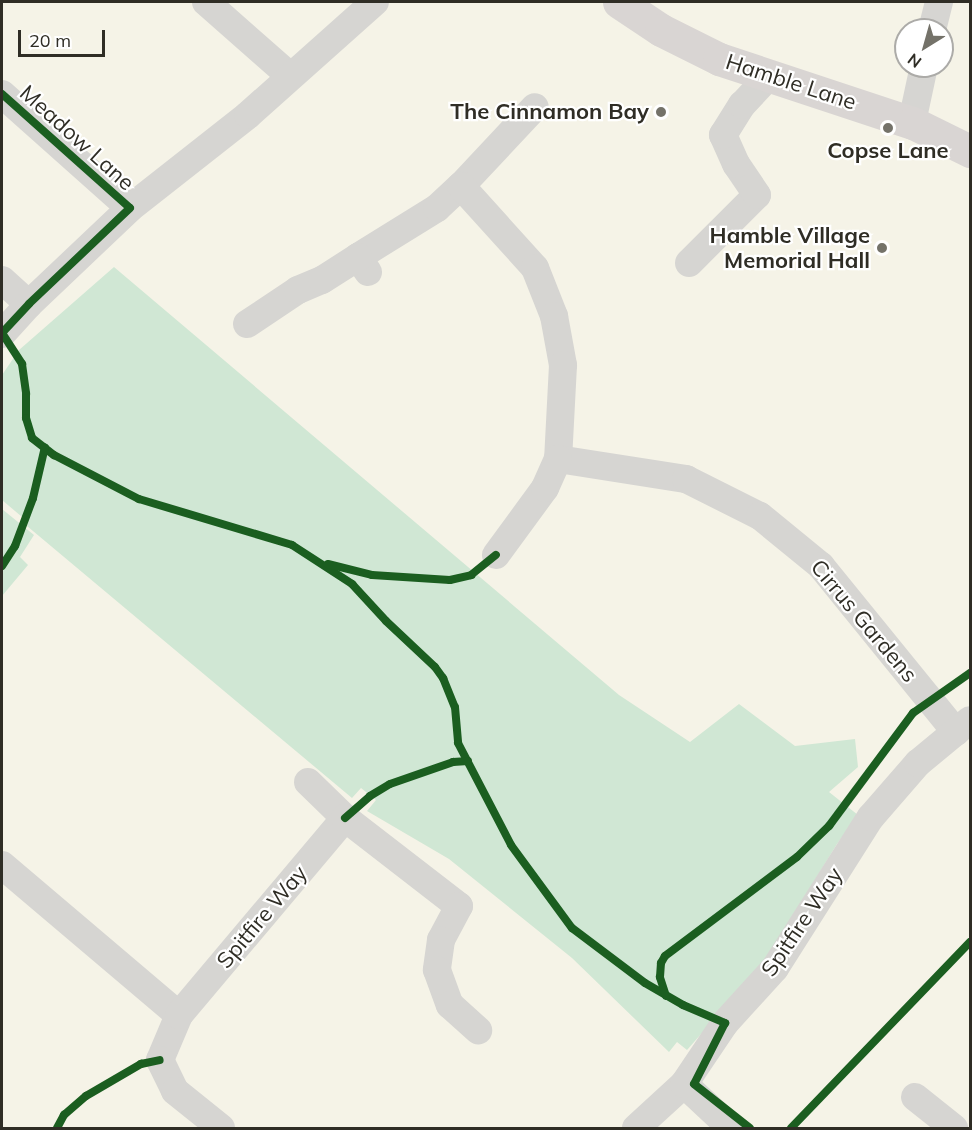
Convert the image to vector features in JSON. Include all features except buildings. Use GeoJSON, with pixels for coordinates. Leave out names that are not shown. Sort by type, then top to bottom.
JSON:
{"type":"FeatureCollection","features":[{"type":"Feature","properties":{"kind":"main road","name":"Hamble Lane"},"geometry":{"type":"LineString","coordinates":[[619,2],[661,30],[719,59],[912,122],[970,151]]}},
{"type":"Feature","properties":{"kind":"street"},"geometry":{"type":"LineString","coordinates":[[206,2],[290,76]]}},
{"type":"Feature","properties":{"kind":"street"},"geometry":{"type":"LineString","coordinates":[[2,334],[29,304],[130,208],[248,115],[375,2]]}},
{"type":"Feature","properties":{"kind":"street"},"geometry":{"type":"LineString","coordinates":[[935,18],[939,2]]}},
{"type":"Feature","properties":{"kind":"street"},"geometry":{"type":"LineString","coordinates":[[689,263],[757,195],[736,164],[723,135],[742,105],[769,76]]}},
{"type":"Feature","properties":{"kind":"street"},"geometry":{"type":"LineString","coordinates":[[912,122],[921,78]]}},
{"type":"Feature","properties":{"kind":"street","name":"Meadow Lane"},"geometry":{"type":"LineString","coordinates":[[2,94],[130,208]]}},
{"type":"Feature","properties":{"kind":"street"},"geometry":{"type":"LineString","coordinates":[[247,324],[298,290],[363,265],[437,208],[535,108]]}},
{"type":"Feature","properties":{"kind":"street"},"geometry":{"type":"LineString","coordinates":[[461,186],[535,268],[554,316],[563,365],[558,459],[544,488],[496,555]]}},
{"type":"Feature","properties":{"kind":"street"},"geometry":{"type":"LineString","coordinates":[[2,280],[29,304]]}},
{"type":"Feature","properties":{"kind":"street","name":"Cirrus Gardens"},"geometry":{"type":"LineString","coordinates":[[558,459],[686,479],[760,516],[821,566],[963,726]]}},
{"type":"Feature","properties":{"kind":"street","name":"Spitfire Way"},"geometry":{"type":"LineString","coordinates":[[636,1128],[684,1084],[725,1023],[775,968],[871,817],[918,763],[963,726]]}},
{"type":"Feature","properties":{"kind":"street"},"geometry":{"type":"LineString","coordinates":[[308,782],[345,818],[459,906],[441,939],[437,970],[450,1005],[478,1030]]}},
{"type":"Feature","properties":{"kind":"street","name":"Spitfire Way"},"geometry":{"type":"LineString","coordinates":[[220,1128],[176,1091],[160,1060],[179,1016],[345,818]]}},
{"type":"Feature","properties":{"kind":"street"},"geometry":{"type":"LineString","coordinates":[[2,865],[179,1016]]}},
{"type":"Feature","properties":{"kind":"street"},"geometry":{"type":"LineString","coordinates":[[684,1084],[731,1128]]}},
{"type":"Feature","properties":{"kind":"street"},"geometry":{"type":"LineString","coordinates":[[915,1097],[954,1128]]}},
{"type":"Feature","properties":{"kind":"green space"},"geometry":{"type":"Polygon","coordinates":[[[114,267],[619,695],[690,742],[739,704],[795,746],[855,739],[858,767],[829,792],[858,815],[837,844],[765,961],[687,1050],[677,1042],[669,1052],[572,958],[449,859],[367,811],[376,800],[361,788],[352,798],[27,526],[28,522],[2,500],[2,375],[19,350],[114,267]]]}},
{"type":"Feature","properties":{"kind":"green space"},"geometry":{"type":"Polygon","coordinates":[[[2,509],[34,535],[20,557],[28,565],[2,596],[2,509]]]}},
{"type":"Feature","properties":{"kind":"cycle path"},"geometry":{"type":"LineString","coordinates":[[2,94],[130,208],[29,304],[2,333],[22,364],[26,418],[32,438],[54,455],[139,499],[292,545],[352,584],[386,621],[435,667],[443,678],[455,707],[458,743],[511,845],[572,928],[645,983],[683,1005],[725,1023],[694,1084],[750,1128]]}},
{"type":"Feature","properties":{"kind":"cycle path"},"geometry":{"type":"LineString","coordinates":[[2,566],[15,546],[33,498],[45,447]]}},
{"type":"Feature","properties":{"kind":"cycle path"},"geometry":{"type":"LineString","coordinates":[[328,564],[372,575],[450,580],[471,575],[496,555]]}},
{"type":"Feature","properties":{"kind":"cycle path"},"geometry":{"type":"LineString","coordinates":[[666,996],[660,977],[661,963],[665,956],[797,857],[829,826],[913,713],[970,673]]}},
{"type":"Feature","properties":{"kind":"cycle path"},"geometry":{"type":"LineString","coordinates":[[345,818],[370,796],[390,784],[453,762],[468,761]]}},
{"type":"Feature","properties":{"kind":"cycle path"},"geometry":{"type":"LineString","coordinates":[[791,1128],[970,942]]}},
{"type":"Feature","properties":{"kind":"cycle path"},"geometry":{"type":"LineString","coordinates":[[57,1128],[64,1115],[86,1096],[141,1064],[160,1060]]}},
{"type":"Feature","properties":{"kind":"place","name":"The Cinnamon Bay"},"geometry":{"type":"Point","coordinates":[661,112]}},
{"type":"Feature","properties":{"kind":"place","name":"Copse Lane"},"geometry":{"type":"Point","coordinates":[888,128]}},
{"type":"Feature","properties":{"kind":"place","name":"Hamble Village Memorial Hall"},"geometry":{"type":"Point","coordinates":[882,248]}}]}
